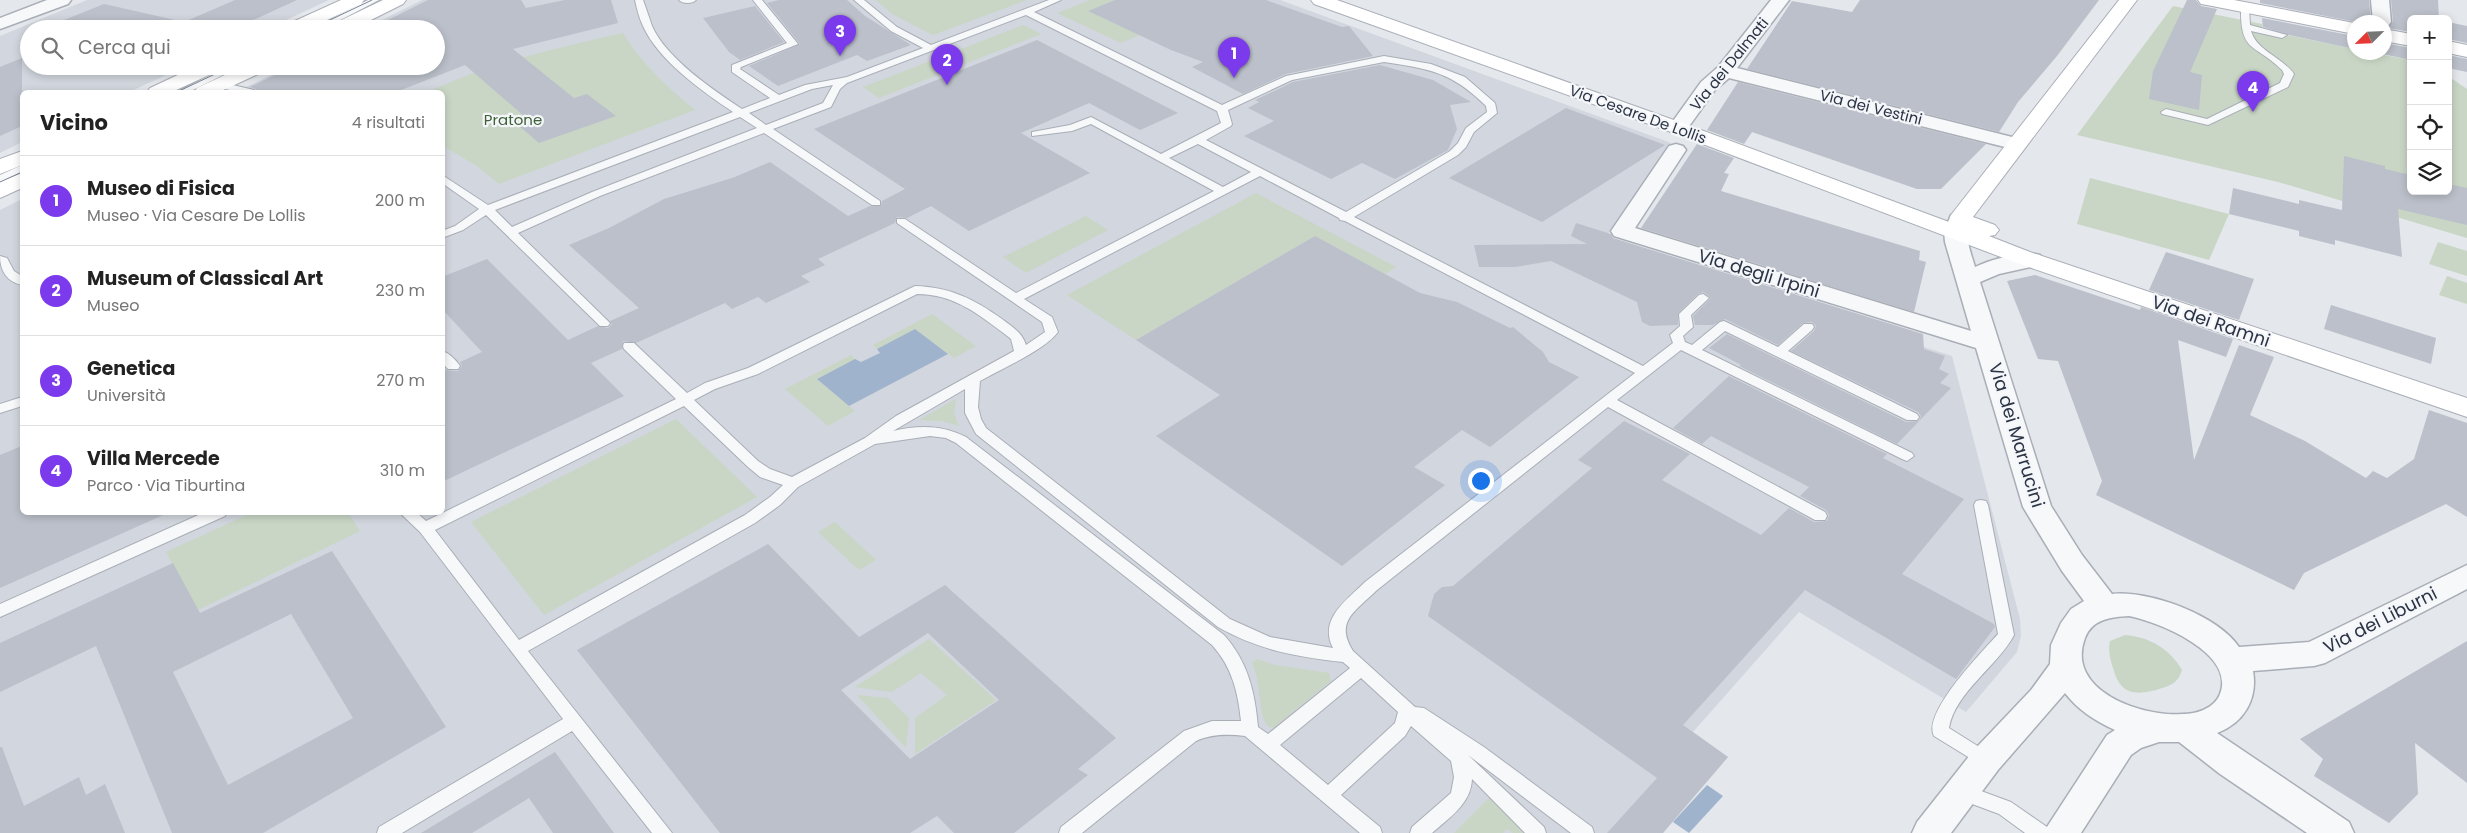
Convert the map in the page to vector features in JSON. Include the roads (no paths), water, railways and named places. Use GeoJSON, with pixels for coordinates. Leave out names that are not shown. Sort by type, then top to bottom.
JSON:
{"type":"FeatureCollection","features":[{"type":"Feature","properties":{"kind":"main road"},"geometry":{"type":"LineString","coordinates":[[312,20],[355,0]]}},
{"type":"Feature","properties":{"kind":"main road"},"geometry":{"type":"LineString","coordinates":[[356,20],[397,0]]}},
{"type":"Feature","properties":{"kind":"main road","name":"Via Cesare De Lollis"},"geometry":{"type":"LineString","coordinates":[[1320,0],[1957,226]]}},
{"type":"Feature","properties":{"kind":"main road"},"geometry":{"type":"LineString","coordinates":[[1957,226],[2017,144],[2128,0]]}},
{"type":"Feature","properties":{"kind":"main road"},"geometry":{"type":"LineString","coordinates":[[2207,0],[2246,18],[2347,28]]}},
{"type":"Feature","properties":{"kind":"main road"},"geometry":{"type":"LineString","coordinates":[[2392,36],[2407,39]]}},
{"type":"Feature","properties":{"kind":"main road"},"geometry":{"type":"LineString","coordinates":[[2452,48],[2467,51]]}},
{"type":"Feature","properties":{"kind":"main road"},"geometry":{"type":"LineString","coordinates":[[161,90],[193,75]]}},
{"type":"Feature","properties":{"kind":"main road"},"geometry":{"type":"LineString","coordinates":[[212,89],[241,75]]}},
{"type":"Feature","properties":{"kind":"main road"},"geometry":{"type":"LineString","coordinates":[[0,167],[20,158]]}},
{"type":"Feature","properties":{"kind":"main road"},"geometry":{"type":"LineString","coordinates":[[0,191],[20,181]]}},
{"type":"Feature","properties":{"kind":"main road","name":"Via dei Ramni"},"geometry":{"type":"LineString","coordinates":[[1957,226],[2032,260],[2467,408]]}},
{"type":"Feature","properties":{"kind":"main road","name":"Via dei Ramni"},"geometry":{"type":"LineString","coordinates":[[1957,226],[2467,393]]}},
{"type":"Feature","properties":{"kind":"street"},"geometry":{"type":"LineString","coordinates":[[0,24],[62,0]]}},
{"type":"Feature","properties":{"kind":"street","name":"Via dei Dalmati"},"geometry":{"type":"LineString","coordinates":[[1678,128],[1708,86],[1725,71],[1780,0]]}},
{"type":"Feature","properties":{"kind":"street"},"geometry":{"type":"LineString","coordinates":[[2380,0],[2381,15]]}},
{"type":"Feature","properties":{"kind":"street","name":"Via dei Vestini"},"geometry":{"type":"LineString","coordinates":[[1725,71],[2017,144]]}},
{"type":"Feature","properties":{"kind":"street","name":"Via degli Irpini"},"geometry":{"type":"LineString","coordinates":[[1676,150],[1622,231],[1988,344]]}},
{"type":"Feature","properties":{"kind":"street","name":"Via dei Marrucini"},"geometry":{"type":"LineString","coordinates":[[1957,226],[1968,279],[2037,507],[2067,556],[2104,605]]}},
{"type":"Feature","properties":{"kind":"street"},"geometry":{"type":"LineString","coordinates":[[1968,279],[1992,268],[2032,260]]}},
{"type":"Feature","properties":{"kind":"street","name":"Via dei Liburni"},"geometry":{"type":"LineString","coordinates":[[2231,660],[2314,654],[2467,576]]}},
{"type":"Feature","properties":{"kind":"street"},"geometry":{"type":"LineString","coordinates":[[1930,833],[1986,760],[2042,700],[2066,667],[2067,644],[2077,621],[2091,610],[2104,605],[2142,606],[2183,620],[2211,639],[2231,660],[2239,681],[2233,703],[2223,715],[2129,738],[2119,745],[2061,833]]}},
{"type":"Feature","properties":{"kind":"street"},"geometry":{"type":"LineString","coordinates":[[2066,667],[2079,686],[2097,703],[2122,719],[2171,729],[2232,764],[2336,833]]}},
{"type":"Feature","properties":{"kind":"lane"},"geometry":{"type":"LineString","coordinates":[[334,20],[375,0]]}},
{"type":"Feature","properties":{"kind":"lane"},"geometry":{"type":"LineString","coordinates":[[639,0],[648,27],[665,52],[716,96],[876,203]]}},
{"type":"Feature","properties":{"kind":"lane"},"geometry":{"type":"LineString","coordinates":[[683,0],[692,0]]}},
{"type":"Feature","properties":{"kind":"lane"},"geometry":{"type":"LineString","coordinates":[[757,0],[793,44],[737,66],[735,70],[778,98]]}},
{"type":"Feature","properties":{"kind":"lane"},"geometry":{"type":"LineString","coordinates":[[858,0],[894,28],[930,48]]}},
{"type":"Feature","properties":{"kind":"lane"},"geometry":{"type":"LineString","coordinates":[[510,232],[596,194],[827,106],[836,87],[854,77],[1057,0]]}},
{"type":"Feature","properties":{"kind":"lane"},"geometry":{"type":"LineString","coordinates":[[1026,12],[1222,109],[1227,124],[1162,158]]}},
{"type":"Feature","properties":{"kind":"lane"},"geometry":{"type":"LineString","coordinates":[[2246,18],[2282,35]]}},
{"type":"Feature","properties":{"kind":"lane"},"geometry":{"type":"LineString","coordinates":[[2166,112],[2208,122],[2284,84],[2289,74],[2284,65],[2251,42],[2246,18]]}},
{"type":"Feature","properties":{"kind":"lane"},"geometry":{"type":"LineString","coordinates":[[1222,109],[1289,78],[1380,59],[1428,66],[1462,79],[1491,105],[1492,112],[1470,130],[1462,145],[1454,153],[1429,170],[1344,218]]}},
{"type":"Feature","properties":{"kind":"lane"},"geometry":{"type":"LineString","coordinates":[[186,90],[217,75]]}},
{"type":"Feature","properties":{"kind":"lane"},"geometry":{"type":"LineString","coordinates":[[445,234],[459,228],[487,210],[778,98],[809,87],[854,77]]}},
{"type":"Feature","properties":{"kind":"lane"},"geometry":{"type":"LineString","coordinates":[[212,89],[225,90]]}},
{"type":"Feature","properties":{"kind":"lane"},"geometry":{"type":"LineString","coordinates":[[1036,134],[1072,128],[1091,120],[1222,191]]}},
{"type":"Feature","properties":{"kind":"lane"},"geometry":{"type":"LineString","coordinates":[[1198,140],[1344,218],[1644,372]]}},
{"type":"Feature","properties":{"kind":"lane"},"geometry":{"type":"LineString","coordinates":[[0,179],[20,169]]}},
{"type":"Feature","properties":{"kind":"lane"},"geometry":{"type":"LineString","coordinates":[[1016,298],[1258,173]]}},
{"type":"Feature","properties":{"kind":"lane"},"geometry":{"type":"LineString","coordinates":[[445,180],[487,210],[604,323]]}},
{"type":"Feature","properties":{"kind":"lane"},"geometry":{"type":"LineString","coordinates":[[517,650],[750,519],[775,501],[793,483],[870,441],[901,419],[1048,338],[1052,332],[1048,320],[901,221]]}},
{"type":"Feature","properties":{"kind":"lane"},"geometry":{"type":"LineString","coordinates":[[0,260],[3,261],[9,273],[20,280]]}},
{"type":"Feature","properties":{"kind":"lane"},"geometry":{"type":"LineString","coordinates":[[425,528],[654,417],[722,381],[752,371],[915,290],[945,291],[960,297],[1011,332],[1017,338],[1022,354]]}},
{"type":"Feature","properties":{"kind":"lane"},"geometry":{"type":"LineString","coordinates":[[1703,298],[1684,314],[1687,327],[1676,335],[1680,344],[1907,456]]}},
{"type":"Feature","properties":{"kind":"lane"},"geometry":{"type":"LineString","coordinates":[[1694,350],[1724,325],[1912,417]]}},
{"type":"Feature","properties":{"kind":"lane"},"geometry":{"type":"LineString","coordinates":[[1780,352],[1808,327]]}},
{"type":"Feature","properties":{"kind":"lane"},"geometry":{"type":"LineString","coordinates":[[1537,833],[1458,756],[1347,656],[1339,643],[1336,630],[1338,620],[1372,586],[1680,344]]}},
{"type":"Feature","properties":{"kind":"lane"},"geometry":{"type":"LineString","coordinates":[[629,346],[753,464],[766,473],[793,483]]}},
{"type":"Feature","properties":{"kind":"lane"},"geometry":{"type":"LineString","coordinates":[[445,358],[452,366]]}},
{"type":"Feature","properties":{"kind":"lane"},"geometry":{"type":"LineString","coordinates":[[973,380],[970,402],[974,423],[981,431],[1224,623],[1258,642],[1273,646],[1347,656]]}},
{"type":"Feature","properties":{"kind":"lane"},"geometry":{"type":"LineString","coordinates":[[0,409],[20,401]]}},
{"type":"Feature","properties":{"kind":"lane"},"geometry":{"type":"LineString","coordinates":[[1608,401],[1820,516]]}},
{"type":"Feature","properties":{"kind":"lane"},"geometry":{"type":"LineString","coordinates":[[870,441],[928,429],[950,433],[961,440],[1218,640],[1230,652],[1240,670],[1246,689],[1250,730]]}},
{"type":"Feature","properties":{"kind":"lane"},"geometry":{"type":"LineString","coordinates":[[1981,505],[2006,635],[1946,709],[1940,724],[1940,731],[1986,760]]}},
{"type":"Feature","properties":{"kind":"lane"},"geometry":{"type":"LineString","coordinates":[[0,611],[213,515]]}},
{"type":"Feature","properties":{"kind":"lane"},"geometry":{"type":"LineString","coordinates":[[410,515],[425,528],[517,650],[663,833]]}},
{"type":"Feature","properties":{"kind":"lane"},"geometry":{"type":"LineString","coordinates":[[1267,745],[1361,669]]}},
{"type":"Feature","properties":{"kind":"lane"},"geometry":{"type":"LineString","coordinates":[[1328,796],[1399,731],[1403,725],[1402,706]]}},
{"type":"Feature","properties":{"kind":"lane"},"geometry":{"type":"LineString","coordinates":[[1402,706],[1478,752],[1585,833]]}},
{"type":"Feature","properties":{"kind":"lane"},"geometry":{"type":"LineString","coordinates":[[386,833],[574,721]]}},
{"type":"Feature","properties":{"kind":"lane"},"geometry":{"type":"LineString","coordinates":[[1068,833],[1190,736],[1213,727],[1250,730],[1373,833]]}},
{"type":"Feature","properties":{"kind":"lane"},"geometry":{"type":"LineString","coordinates":[[1419,833],[1458,798],[1462,790],[1462,770],[1458,756]]}},
{"type":"Feature","properties":{"kind":"lane"},"geometry":{"type":"LineString","coordinates":[[1962,792],[2005,808],[2040,833]]}},
{"type":"Feature","properties":{"kind":"water"},"geometry":{"type":"Polygon","coordinates":[[[915,329],[948,354],[849,406],[817,379],[855,359],[861,362],[880,353],[877,349],[915,329]]]}},
{"type":"Feature","properties":{"kind":"water"},"geometry":{"type":"Polygon","coordinates":[[[1707,785],[1723,796],[1689,833],[1673,822],[1707,785]]]}},
{"type":"Feature","properties":{"kind":"tram line"},"geometry":{"type":"LineString","coordinates":[[330,20],[372,0]]}},
{"type":"Feature","properties":{"kind":"tram line"},"geometry":{"type":"LineString","coordinates":[[181,90],[213,75]]}},
{"type":"Feature","properties":{"kind":"tram line"},"geometry":{"type":"LineString","coordinates":[[0,182],[20,173]]}},
{"type":"Feature","properties":{"kind":"place","name":"Genetica"},"geometry":{"type":"Point","coordinates":[840,56]}},
{"type":"Feature","properties":{"kind":"place","name":"Museo di Fisica"},"geometry":{"type":"Point","coordinates":[1234,78]}},
{"type":"Feature","properties":{"kind":"place","name":"Museum of Classical Art"},"geometry":{"type":"Point","coordinates":[947,85]}},
{"type":"Feature","properties":{"kind":"place","name":"Villa Mercede"},"geometry":{"type":"Point","coordinates":[2253,112]}},
{"type":"Feature","properties":{"kind":"park label","name":"Pratone"},"geometry":{"type":"Point","coordinates":[513,119]}}]}
